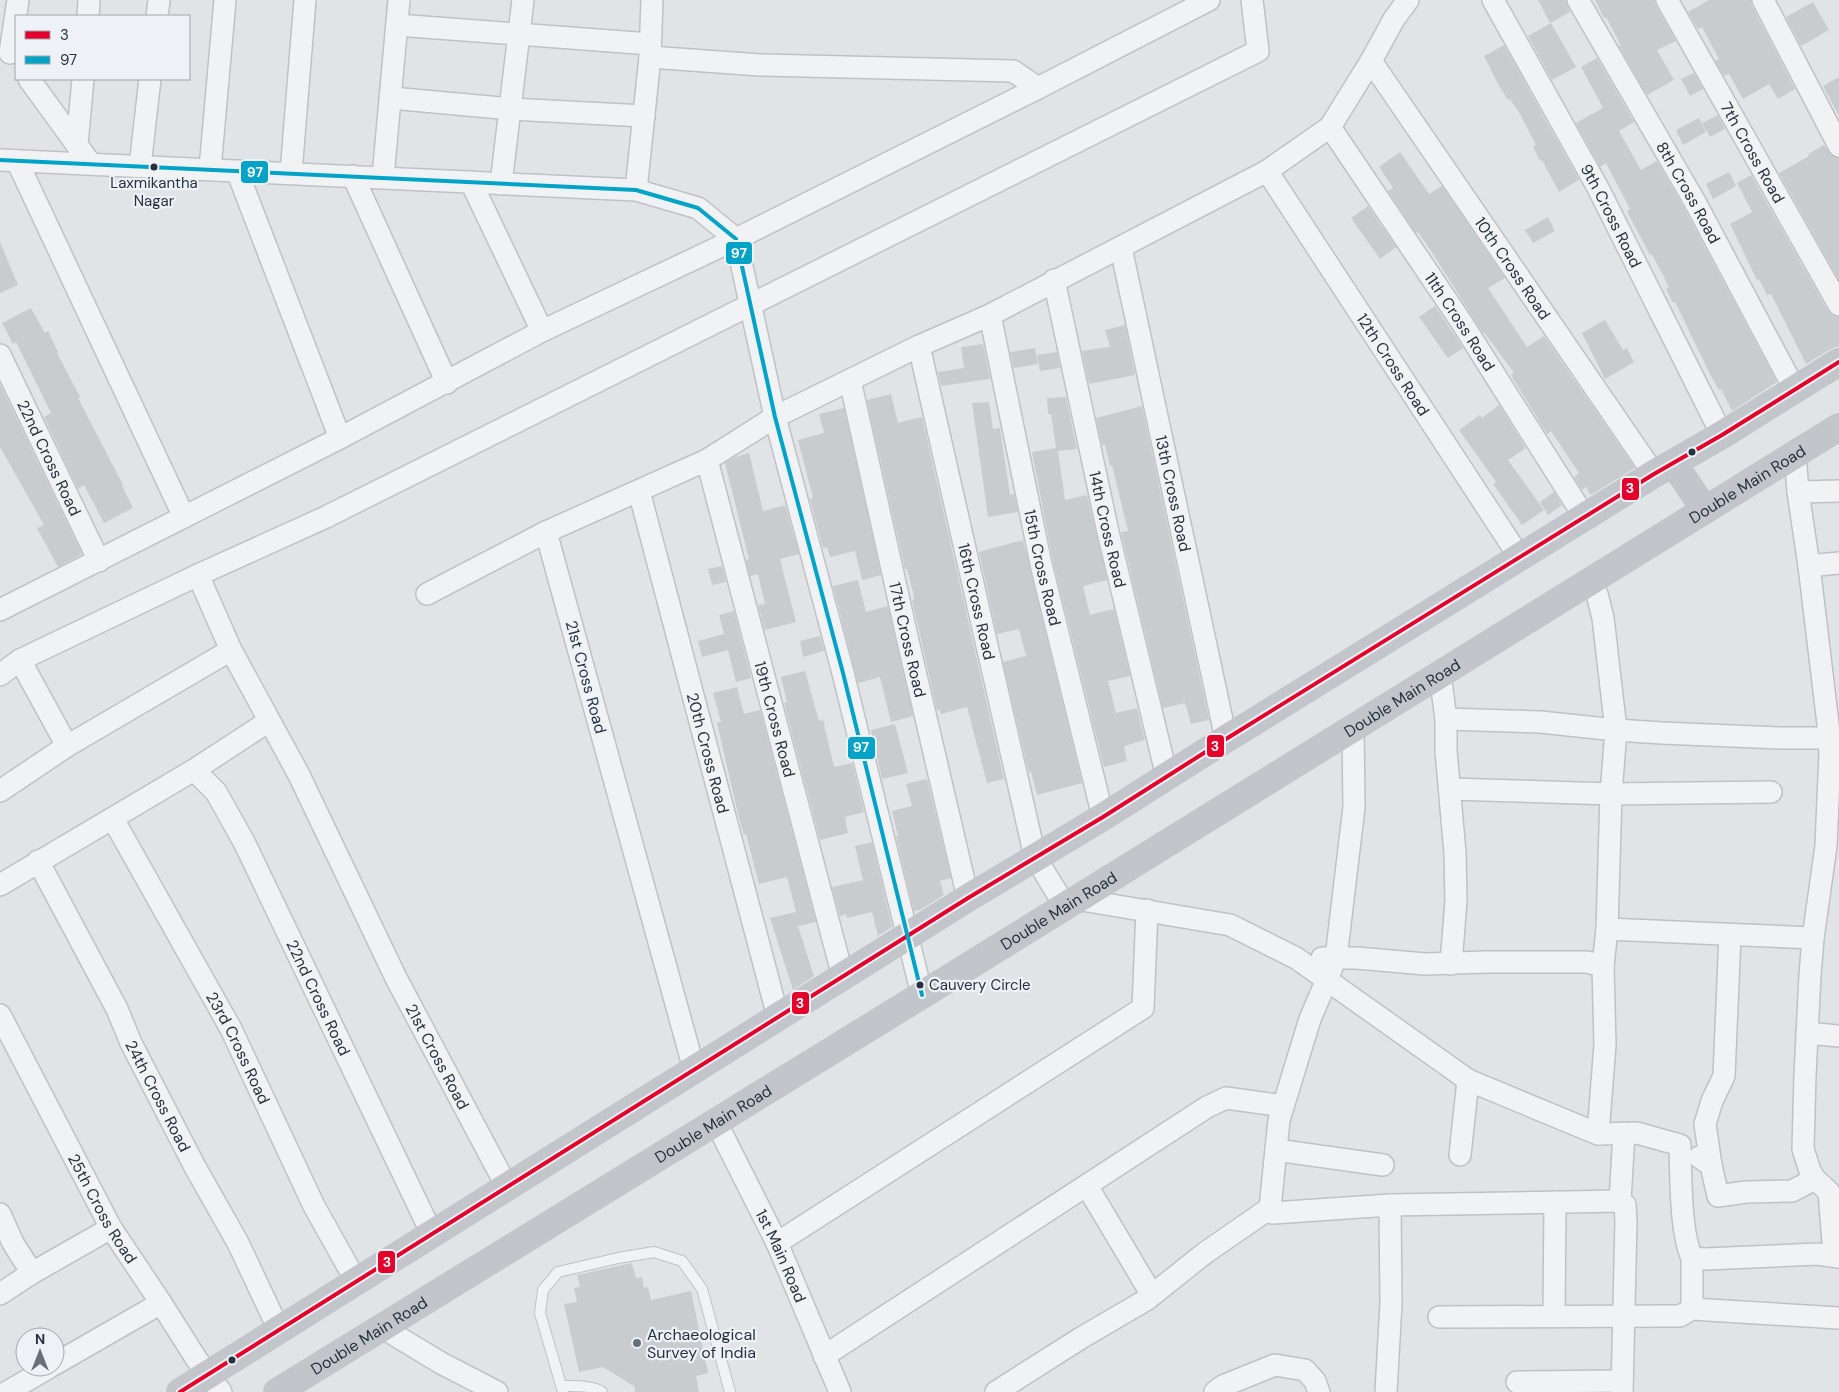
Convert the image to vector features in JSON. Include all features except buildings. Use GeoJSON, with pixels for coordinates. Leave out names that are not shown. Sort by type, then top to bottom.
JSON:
{"type":"FeatureCollection","features":[{"type":"Feature","properties":{"kind":"street"},"geometry":{"type":"LineString","coordinates":[[15,15],[18,0]]}},
{"type":"Feature","properties":{"kind":"street"},"geometry":{"type":"LineString","coordinates":[[88,15],[90,0]]}},
{"type":"Feature","properties":{"kind":"street"},"geometry":{"type":"LineString","coordinates":[[157,15],[158,0]]}},
{"type":"Feature","properties":{"kind":"street"},"geometry":{"type":"LineString","coordinates":[[210,169],[226,0]]}},
{"type":"Feature","properties":{"kind":"street"},"geometry":{"type":"LineString","coordinates":[[291,173],[305,0]]}},
{"type":"Feature","properties":{"kind":"street"},"geometry":{"type":"LineString","coordinates":[[383,178],[399,0]]}},
{"type":"Feature","properties":{"kind":"street"},"geometry":{"type":"LineString","coordinates":[[501,184],[523,0]]}},
{"type":"Feature","properties":{"kind":"street"},"geometry":{"type":"LineString","coordinates":[[636,190],[650,51],[652,0]]}},
{"type":"Feature","properties":{"kind":"street"},"geometry":{"type":"LineString","coordinates":[[0,610],[447,383],[542,331],[736,239],[1209,0]]}},
{"type":"Feature","properties":{"kind":"street"},"geometry":{"type":"LineString","coordinates":[[0,674],[20,660],[326,517],[1258,51],[1252,0]]}},
{"type":"Feature","properties":{"kind":"street"},"geometry":{"type":"LineString","coordinates":[[427,594],[546,532],[707,460],[775,417],[919,346],[990,315],[1054,280],[1121,248],[1267,172],[1330,128],[1394,19],[1408,0]]}},
{"type":"Feature","properties":{"kind":"street","name":"9th Cross Road"},"geometry":{"type":"LineString","coordinates":[[1493,0],[1598,188],[1722,435]]}},
{"type":"Feature","properties":{"kind":"street","name":"8th Cross Road"},"geometry":{"type":"LineString","coordinates":[[1578,0],[1695,202],[1795,390]]}},
{"type":"Feature","properties":{"kind":"street","name":"7th Cross Road"},"geometry":{"type":"LineString","coordinates":[[1667,0],[1839,305]]}},
{"type":"Feature","properties":{"kind":"street"},"geometry":{"type":"LineString","coordinates":[[1763,0],[1839,146]]}},
{"type":"Feature","properties":{"kind":"street"},"geometry":{"type":"LineString","coordinates":[[9,52],[15,17]]}},
{"type":"Feature","properties":{"kind":"street"},"geometry":{"type":"LineString","coordinates":[[397,25],[520,35],[760,65],[1013,71],[1038,88]]}},
{"type":"Feature","properties":{"kind":"street","name":"10th Cross Road"},"geometry":{"type":"LineString","coordinates":[[1371,61],[1664,469]]}},
{"type":"Feature","properties":{"kind":"street"},"geometry":{"type":"LineString","coordinates":[[30,80],[90,163]]}},
{"type":"Feature","properties":{"kind":"street"},"geometry":{"type":"LineString","coordinates":[[77,144],[83,80]]}},
{"type":"Feature","properties":{"kind":"street"},"geometry":{"type":"LineString","coordinates":[[140,166],[150,80]]}},
{"type":"Feature","properties":{"kind":"street"},"geometry":{"type":"LineString","coordinates":[[391,98],[511,109],[644,116]]}},
{"type":"Feature","properties":{"kind":"street","name":"11th Cross Road"},"geometry":{"type":"LineString","coordinates":[[1330,128],[1462,323],[1586,518]]}},
{"type":"Feature","properties":{"kind":"street"},"geometry":{"type":"LineString","coordinates":[[184,517],[9,160],[636,190],[698,208],[736,239],[775,417],[843,672],[922,995]]}},
{"type":"Feature","properties":{"kind":"street"},"geometry":{"type":"LineString","coordinates":[[236,172],[340,438]]}},
{"type":"Feature","properties":{"kind":"street","name":"12th Cross Road"},"geometry":{"type":"LineString","coordinates":[[1267,172],[1520,558]]}},
{"type":"Feature","properties":{"kind":"street"},"geometry":{"type":"LineString","coordinates":[[353,176],[447,383]]}},
{"type":"Feature","properties":{"kind":"street"},"geometry":{"type":"LineString","coordinates":[[471,182],[542,331]]}},
{"type":"Feature","properties":{"kind":"street","name":"13th Cross Road"},"geometry":{"type":"LineString","coordinates":[[1121,248],[1226,739]]}},
{"type":"Feature","properties":{"kind":"street","name":"14th Cross Road"},"geometry":{"type":"LineString","coordinates":[[1054,280],[1108,532],[1167,777]]}},
{"type":"Feature","properties":{"kind":"street","name":"15th Cross Road"},"geometry":{"type":"LineString","coordinates":[[990,315],[1041,564],[1103,817]]}},
{"type":"Feature","properties":{"kind":"street","name":"16th Cross Road"},"geometry":{"type":"LineString","coordinates":[[919,346],[1035,857],[1071,902]]}},
{"type":"Feature","properties":{"kind":"street","name":"22nd Cross Road"},"geometry":{"type":"LineString","coordinates":[[0,355],[99,561]]}},
{"type":"Feature","properties":{"kind":"street"},"geometry":{"type":"LineString","coordinates":[[180,1392],[215,1383],[279,1330],[507,1186],[968,898],[1103,817],[1226,739],[1839,362]]}},
{"type":"Feature","properties":{"kind":"street","name":"17th Cross Road"},"geometry":{"type":"LineString","coordinates":[[850,380],[908,642],[968,898]]}},
{"type":"Feature","properties":{"kind":"street","name":"Double Main Road"},"geometry":{"type":"LineString","coordinates":[[277,1392],[1839,427]]}},
{"type":"Feature","properties":{"kind":"street"},"geometry":{"type":"LineString","coordinates":[[1692,1258],[1836,1256],[1829,1192],[1815,1179],[1810,1170],[1804,1149],[1807,1034],[1813,938],[1831,875],[1826,846],[1834,777],[1809,566],[1798,492],[1795,454]]}},
{"type":"Feature","properties":{"kind":"street","name":"19th Cross Road"},"geometry":{"type":"LineString","coordinates":[[707,460],[844,976]]}},
{"type":"Feature","properties":{"kind":"street"},"geometry":{"type":"LineString","coordinates":[[1664,469],[1704,510]]}},
{"type":"Feature","properties":{"kind":"street","name":"20th Cross Road"},"geometry":{"type":"LineString","coordinates":[[639,490],[778,1017]]}},
{"type":"Feature","properties":{"kind":"street"},"geometry":{"type":"LineString","coordinates":[[1798,492],[1839,491]]}},
{"type":"Feature","properties":{"kind":"street","name":"21st Cross Road"},"geometry":{"type":"LineString","coordinates":[[546,532],[694,1069]]}},
{"type":"Feature","properties":{"kind":"street"},"geometry":{"type":"LineString","coordinates":[[1809,566],[1839,562]]}},
{"type":"Feature","properties":{"kind":"street","name":"21st Cross Road"},"geometry":{"type":"LineString","coordinates":[[198,576],[231,650],[299,775],[396,978],[507,1186]]}},
{"type":"Feature","properties":{"kind":"street"},"geometry":{"type":"LineString","coordinates":[[1587,583],[1597,594],[1603,618],[1616,730],[1611,794],[1607,929],[1603,966],[1605,1045],[1598,1134]]}},
{"type":"Feature","properties":{"kind":"street"},"geometry":{"type":"LineString","coordinates":[[0,791],[67,746],[231,650]]}},
{"type":"Feature","properties":{"kind":"street"},"geometry":{"type":"LineString","coordinates":[[20,660],[67,746]]}},
{"type":"Feature","properties":{"kind":"street"},"geometry":{"type":"LineString","coordinates":[[1440,674],[1446,719],[1446,751],[1455,853],[1456,902],[1451,964]]}},
{"type":"Feature","properties":{"kind":"street"},"geometry":{"type":"LineString","coordinates":[[1446,719],[1540,722],[1616,730],[1780,738],[1829,738]]}},
{"type":"Feature","properties":{"kind":"street"},"geometry":{"type":"LineString","coordinates":[[0,885],[194,770],[269,721]]}},
{"type":"Feature","properties":{"kind":"street"},"geometry":{"type":"LineString","coordinates":[[1353,728],[1354,807],[1336,958],[1310,1019],[1279,1120],[1270,1208],[1273,1213],[1436,1203],[1620,1201],[1625,1205],[1626,1221],[1622,1387],[1517,1382]]}},
{"type":"Feature","properties":{"kind":"street","name":"22nd Cross Road"},"geometry":{"type":"LineString","coordinates":[[194,770],[216,792],[244,842],[432,1234]]}},
{"type":"Feature","properties":{"kind":"street"},"geometry":{"type":"LineString","coordinates":[[1450,789],[1611,794],[1771,792]]}},
{"type":"Feature","properties":{"kind":"street","name":"23rd Cross Road"},"geometry":{"type":"LineString","coordinates":[[113,819],[231,1029],[314,1206],[356,1281]]}},
{"type":"Feature","properties":{"kind":"street","name":"24th Cross Road"},"geometry":{"type":"LineString","coordinates":[[38,861],[117,1009],[131,1043],[191,1158],[238,1243],[279,1330]]}},
{"type":"Feature","properties":{"kind":"street"},"geometry":{"type":"LineString","coordinates":[[1071,902],[1147,910],[1230,925],[1296,958],[1468,1080],[1598,1134],[1637,1134],[1680,1145],[1711,1165]]}},
{"type":"Feature","properties":{"kind":"street"},"geometry":{"type":"LineString","coordinates":[[777,1244],[1143,1008],[1147,910]]}},
{"type":"Feature","properties":{"kind":"street"},"geometry":{"type":"LineString","coordinates":[[1607,929],[1813,938]]}},
{"type":"Feature","properties":{"kind":"street"},"geometry":{"type":"LineString","coordinates":[[1730,935],[1724,1076],[1712,1101],[1705,1124],[1718,1196],[1746,1192],[1792,1191],[1815,1179]]}},
{"type":"Feature","properties":{"kind":"street"},"geometry":{"type":"LineString","coordinates":[[1296,958],[1357,958],[1425,964],[1587,962],[1603,966]]}},
{"type":"Feature","properties":{"kind":"street","name":"25th Cross Road"},"geometry":{"type":"LineString","coordinates":[[0,1015],[111,1228],[161,1302],[196,1360],[215,1383]]}},
{"type":"Feature","properties":{"kind":"street"},"geometry":{"type":"LineString","coordinates":[[1807,1034],[1839,1036]]}},
{"type":"Feature","properties":{"kind":"street"},"geometry":{"type":"LineString","coordinates":[[1460,1156],[1468,1080]]}},
{"type":"Feature","properties":{"kind":"street"},"geometry":{"type":"LineString","coordinates":[[824,1356],[1184,1121],[1226,1098],[1283,1106]]}},
{"type":"Feature","properties":{"kind":"street","name":"1st Main Road"},"geometry":{"type":"LineString","coordinates":[[716,1122],[777,1244],[840,1392]]}},
{"type":"Feature","properties":{"kind":"street"},"geometry":{"type":"LineString","coordinates":[[1620,1201],[1624,1133]]}},
{"type":"Feature","properties":{"kind":"street"},"geometry":{"type":"LineString","coordinates":[[1680,1145],[1684,1224],[1688,1250],[1692,1258],[1692,1310]]}},
{"type":"Feature","properties":{"kind":"street"},"geometry":{"type":"LineString","coordinates":[[1276,1150],[1383,1165]]}},
{"type":"Feature","properties":{"kind":"street"},"geometry":{"type":"LineString","coordinates":[[1087,1186],[1152,1295]]}},
{"type":"Feature","properties":{"kind":"street"},"geometry":{"type":"LineString","coordinates":[[1554,1316],[1555,1202]]}},
{"type":"Feature","properties":{"kind":"street"},"geometry":{"type":"LineString","coordinates":[[1386,1392],[1391,1302],[1390,1205]]}},
{"type":"Feature","properties":{"kind":"street"},"geometry":{"type":"LineString","coordinates":[[996,1392],[1152,1295],[1204,1253],[1270,1208]]}},
{"type":"Feature","properties":{"kind":"street"},"geometry":{"type":"LineString","coordinates":[[0,1216],[13,1244],[32,1273]]}},
{"type":"Feature","properties":{"kind":"street"},"geometry":{"type":"LineString","coordinates":[[0,1294],[32,1273],[111,1228]]}},
{"type":"Feature","properties":{"kind":"street"},"geometry":{"type":"LineString","coordinates":[[65,1358],[161,1302]]}},
{"type":"Feature","properties":{"kind":"street"},"geometry":{"type":"LineString","coordinates":[[1439,1317],[1680,1316],[1692,1310],[1839,1318]]}},
{"type":"Feature","properties":{"kind":"street"},"geometry":{"type":"LineString","coordinates":[[383,1328],[496,1392]]}},
{"type":"Feature","properties":{"kind":"street"},"geometry":{"type":"LineString","coordinates":[[1215,1392],[1224,1386],[1275,1365],[1305,1370],[1315,1382],[1319,1392]]}},
{"type":"Feature","properties":{"kind":"street"},"geometry":{"type":"LineString","coordinates":[[7,1392],[33,1377]]}},
{"type":"Feature","properties":{"kind":"lane"},"geometry":{"type":"LineString","coordinates":[[602,1392],[598,1389],[579,1386],[562,1389],[540,1313],[543,1290],[558,1272],[654,1252],[682,1261],[702,1289],[730,1392]]}},
{"type":"Feature","properties":{"kind":"transit line","name":"97"},"geometry":{"type":"LineString","coordinates":[[0,160],[636,190],[698,208],[736,239],[775,417],[843,673],[922,995]]}},
{"type":"Feature","properties":{"kind":"transit line","name":"3"},"geometry":{"type":"LineString","coordinates":[[180,1392],[968,898],[1103,817],[1654,474],[1722,435],[1839,362]]}},
{"type":"Feature","properties":{"kind":"place","name":"Laxmikantha Nagar"},"geometry":{"type":"Point","coordinates":[154,167]}},
{"type":"Feature","properties":{"kind":"place","name":"Cauvery Circle"},"geometry":{"type":"Point","coordinates":[920,985]}},
{"type":"Feature","properties":{"kind":"place","name":"Archaeological Survey of India"},"geometry":{"type":"Point","coordinates":[637,1343]}}]}
